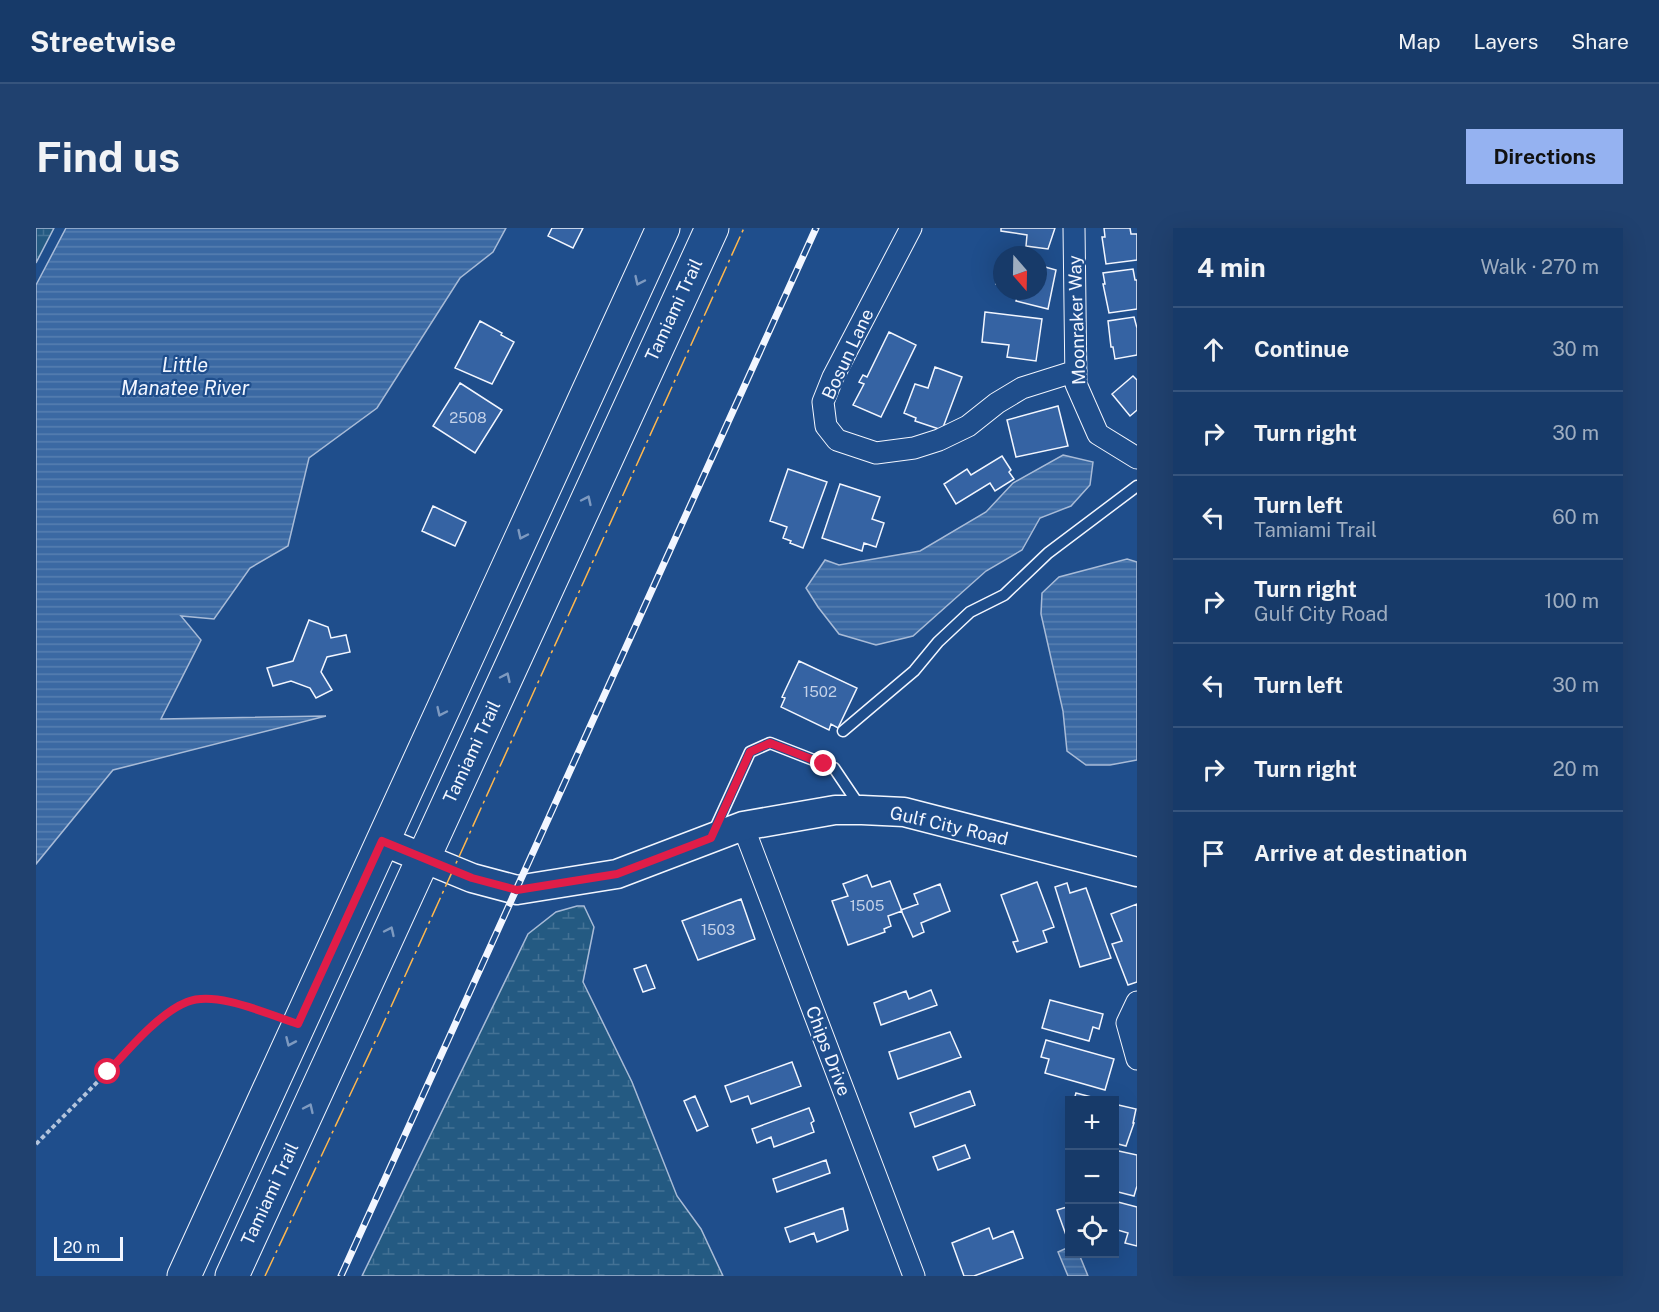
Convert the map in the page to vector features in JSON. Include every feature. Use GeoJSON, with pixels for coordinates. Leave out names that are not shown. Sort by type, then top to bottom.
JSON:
{"type":"FeatureCollection","features":[{"type":"Feature","properties":{"kind":"main road"},"geometry":{"type":"LineString","coordinates":[[184,1276],[663,228]]}},
{"type":"Feature","properties":{"kind":"main road","name":"Tamiami Trail"},"geometry":{"type":"LineString","coordinates":[[232,1276],[712,228]]}},
{"type":"Feature","properties":{"kind":"street","name":"Bosun Lane"},"geometry":{"type":"LineString","coordinates":[[911,228],[833,377],[823,402],[825,426],[837,440],[876,453],[914,448],[968,426],[997,403],[1022,388],[1076,371]]}},
{"type":"Feature","properties":{"kind":"street","name":"Moonraker Way"},"geometry":{"type":"LineString","coordinates":[[1074,228],[1076,384],[1098,434],[1137,458]]}},
{"type":"Feature","properties":{"kind":"street","name":"Gulf City Road"},"geometry":{"type":"LineString","coordinates":[[382,841],[472,878],[517,890],[617,874],[743,826],[836,810],[862,810],[904,812],[1137,872]]}},
{"type":"Feature","properties":{"kind":"street","name":"Chips Drive"},"geometry":{"type":"LineString","coordinates":[[743,826],[914,1276]]}},
{"type":"Feature","properties":{"kind":"street"},"geometry":{"type":"LineString","coordinates":[[1137,1002],[1127,1023],[1137,1059]]}},
{"type":"Feature","properties":{"kind":"lane"},"geometry":{"type":"LineString","coordinates":[[843,731],[914,671],[938,642],[970,612],[1005,595],[1048,553],[1137,486]]}},
{"type":"Feature","properties":{"kind":"lane"},"geometry":{"type":"LineString","coordinates":[[711,838],[750,752],[770,743],[834,768],[862,810]]}},
{"type":"Feature","properties":{"kind":"path"},"geometry":{"type":"LineString","coordinates":[[36,1144],[146,1032],[177,1007],[189,1001],[209,999],[238,1004],[298,1024]]}},
{"type":"Feature","properties":{"kind":"green space"},"geometry":{"type":"Polygon","coordinates":[[[36,228],[54,228],[36,263],[36,228]]]}},
{"type":"Feature","properties":{"kind":"green space"},"geometry":{"type":"Polygon","coordinates":[[[584,906],[594,927],[583,982],[632,1082],[677,1196],[701,1229],[723,1276],[362,1276],[528,934],[556,912],[584,906]]]}},
{"type":"Feature","properties":{"kind":"water","name":"Little Manatee River"},"geometry":{"type":"Polygon","coordinates":[[[66,228],[506,228],[493,252],[460,278],[377,408],[309,458],[288,546],[250,568],[214,619],[181,616],[201,640],[161,719],[326,716],[113,770],[36,864],[36,285],[66,228]]]}},
{"type":"Feature","properties":{"kind":"water"},"geometry":{"type":"Polygon","coordinates":[[[1063,455],[1093,462],[1090,485],[1071,506],[1040,518],[1022,550],[986,571],[913,636],[876,645],[839,634],[806,588],[825,560],[839,565],[920,551],[986,512],[1013,483],[1063,455]]]}},
{"type":"Feature","properties":{"kind":"water"},"geometry":{"type":"Polygon","coordinates":[[[1127,559],[1137,562],[1137,760],[1110,765],[1086,765],[1067,751],[1063,711],[1041,614],[1042,593],[1059,577],[1127,559]]]}},
{"type":"Feature","properties":{"kind":"water"},"geometry":{"type":"Polygon","coordinates":[[[1065,1249],[1065,1258],[1081,1258],[1088,1276],[1068,1276],[1058,1252],[1065,1249]]]}},
{"type":"Feature","properties":{"kind":"building"},"geometry":{"type":"Polygon","coordinates":[[[552,228],[583,228],[573,248],[548,236],[552,228]]]}},
{"type":"Feature","properties":{"kind":"building"},"geometry":{"type":"Polygon","coordinates":[[[1001,228],[1055,228],[1048,249],[1047,246],[1026,246],[1027,235],[1001,231],[1001,228]]]}},
{"type":"Feature","properties":{"kind":"building"},"geometry":{"type":"Polygon","coordinates":[[[1104,228],[1130,228],[1131,234],[1137,234],[1137,260],[1106,264],[1102,237],[1105,237],[1104,228]]]}},
{"type":"Feature","properties":{"kind":"building"},"geometry":{"type":"Polygon","coordinates":[[[1047,268],[1056,270],[1048,309],[1016,301],[1047,300],[1047,268]]]}},
{"type":"Feature","properties":{"kind":"building"},"geometry":{"type":"Polygon","coordinates":[[[1133,269],[1135,280],[1137,280],[1137,309],[1109,313],[1103,273],[1133,269]]]}},
{"type":"Feature","properties":{"kind":"building"},"geometry":{"type":"Polygon","coordinates":[[[985,312],[1042,319],[1036,361],[1007,357],[1009,345],[982,342],[985,312]]]}},
{"type":"Feature","properties":{"kind":"building"},"geometry":{"type":"Polygon","coordinates":[[[1134,317],[1137,328],[1137,355],[1115,359],[1108,321],[1134,317]]]}},
{"type":"Feature","properties":{"kind":"building"},"geometry":{"type":"Polygon","coordinates":[[[480,321],[514,342],[492,384],[455,368],[480,321]]]}},
{"type":"Feature","properties":{"kind":"building"},"geometry":{"type":"Polygon","coordinates":[[[889,332],[916,345],[881,417],[853,405],[864,384],[859,382],[863,375],[867,377],[889,332]]]}},
{"type":"Feature","properties":{"kind":"building"},"geometry":{"type":"Polygon","coordinates":[[[935,367],[962,377],[942,430],[915,421],[916,418],[904,413],[915,384],[928,388],[935,367]]]}},
{"type":"Feature","properties":{"kind":"building"},"geometry":{"type":"Polygon","coordinates":[[[1133,376],[1137,380],[1137,410],[1130,416],[1112,394],[1133,376]]]}},
{"type":"Feature","properties":{"kind":"building"},"geometry":{"type":"Polygon","coordinates":[[[460,383],[502,410],[475,453],[433,426],[460,383]]]}},
{"type":"Feature","properties":{"kind":"building"},"geometry":{"type":"Polygon","coordinates":[[[1058,406],[1068,446],[1016,457],[1007,420],[1058,406]]]}},
{"type":"Feature","properties":{"kind":"building"},"geometry":{"type":"Polygon","coordinates":[[[1002,456],[1014,479],[995,491],[990,483],[956,504],[944,484],[967,469],[971,475],[1002,456]]]}},
{"type":"Feature","properties":{"kind":"building"},"geometry":{"type":"Polygon","coordinates":[[[788,469],[827,482],[803,548],[783,538],[787,527],[770,521],[788,469]]]}},
{"type":"Feature","properties":{"kind":"building"},"geometry":{"type":"Polygon","coordinates":[[[840,484],[880,497],[872,519],[884,523],[876,547],[864,543],[862,551],[822,538],[840,484]]]}},
{"type":"Feature","properties":{"kind":"building"},"geometry":{"type":"Polygon","coordinates":[[[433,506],[466,522],[455,546],[422,531],[433,506]]]}},
{"type":"Feature","properties":{"kind":"building"},"geometry":{"type":"Polygon","coordinates":[[[309,620],[328,627],[331,638],[346,635],[350,652],[327,657],[321,672],[332,690],[316,698],[310,688],[291,681],[273,686],[267,668],[293,661],[309,620]]]}},
{"type":"Feature","properties":{"kind":"building"},"geometry":{"type":"Polygon","coordinates":[[[799,661],[857,688],[838,728],[831,724],[829,730],[781,707],[785,698],[782,697],[799,661]]]}},
{"type":"Feature","properties":{"kind":"building"},"geometry":{"type":"Polygon","coordinates":[[[867,875],[872,887],[890,881],[902,911],[888,916],[891,926],[884,929],[885,932],[848,945],[832,901],[848,896],[843,884],[867,875]]]}},
{"type":"Feature","properties":{"kind":"building"},"geometry":{"type":"Polygon","coordinates":[[[1037,882],[1054,927],[1043,931],[1047,942],[1017,952],[1013,942],[1018,941],[1001,895],[1037,882]]]}},
{"type":"Feature","properties":{"kind":"building"},"geometry":{"type":"Polygon","coordinates":[[[1067,883],[1070,893],[1086,888],[1111,958],[1080,967],[1055,887],[1067,883]]]}},
{"type":"Feature","properties":{"kind":"building"},"geometry":{"type":"Polygon","coordinates":[[[940,884],[950,911],[921,923],[924,932],[913,937],[901,910],[918,904],[914,894],[940,884]]]}},
{"type":"Feature","properties":{"kind":"building"},"geometry":{"type":"Polygon","coordinates":[[[741,899],[755,939],[698,960],[682,921],[741,899]]]}},
{"type":"Feature","properties":{"kind":"building"},"geometry":{"type":"Polygon","coordinates":[[[1137,904],[1137,982],[1128,985],[1112,944],[1122,941],[1111,914],[1137,904]]]}},
{"type":"Feature","properties":{"kind":"building"},"geometry":{"type":"Polygon","coordinates":[[[646,965],[655,988],[643,992],[634,969],[646,965]]]}},
{"type":"Feature","properties":{"kind":"building"},"geometry":{"type":"Polygon","coordinates":[[[931,990],[937,1005],[881,1025],[874,1003],[906,991],[909,999],[931,990]]]}},
{"type":"Feature","properties":{"kind":"building"},"geometry":{"type":"Polygon","coordinates":[[[1050,1000],[1103,1014],[1099,1029],[1093,1027],[1089,1041],[1042,1028],[1050,1000]]]}},
{"type":"Feature","properties":{"kind":"building"},"geometry":{"type":"Polygon","coordinates":[[[950,1032],[961,1057],[898,1079],[889,1052],[950,1032]]]}},
{"type":"Feature","properties":{"kind":"building"},"geometry":{"type":"Polygon","coordinates":[[[1046,1040],[1114,1059],[1105,1090],[1045,1073],[1049,1059],[1041,1057],[1046,1040]]]}},
{"type":"Feature","properties":{"kind":"building"},"geometry":{"type":"Polygon","coordinates":[[[792,1062],[801,1086],[751,1104],[748,1096],[731,1102],[725,1086],[792,1062]]]}},
{"type":"Feature","properties":{"kind":"building"},"geometry":{"type":"Polygon","coordinates":[[[970,1091],[975,1105],[915,1127],[910,1113],[970,1091]]]}},
{"type":"Feature","properties":{"kind":"building"},"geometry":{"type":"Polygon","coordinates":[[[695,1096],[708,1126],[697,1131],[684,1101],[695,1096]]]}},
{"type":"Feature","properties":{"kind":"building"},"geometry":{"type":"Polygon","coordinates":[[[1119,1105],[1136,1109],[1126,1146],[1119,1144],[1119,1105]]]}},
{"type":"Feature","properties":{"kind":"building"},"geometry":{"type":"Polygon","coordinates":[[[809,1108],[814,1121],[811,1123],[814,1132],[774,1147],[771,1137],[757,1143],[752,1129],[809,1108]]]}},
{"type":"Feature","properties":{"kind":"building"},"geometry":{"type":"Polygon","coordinates":[[[965,1145],[970,1158],[938,1170],[933,1157],[965,1145]]]}},
{"type":"Feature","properties":{"kind":"building"},"geometry":{"type":"Polygon","coordinates":[[[1119,1151],[1137,1155],[1137,1186],[1134,1196],[1119,1192],[1119,1151]]]}},
{"type":"Feature","properties":{"kind":"building"},"geometry":{"type":"Polygon","coordinates":[[[826,1160],[830,1173],[777,1192],[773,1179],[826,1160]]]}},
{"type":"Feature","properties":{"kind":"building"},"geometry":{"type":"Polygon","coordinates":[[[1119,1202],[1137,1207],[1137,1246],[1125,1243],[1128,1233],[1119,1230],[1119,1202]]]}},
{"type":"Feature","properties":{"kind":"building"},"geometry":{"type":"Polygon","coordinates":[[[843,1208],[848,1230],[817,1242],[814,1233],[790,1242],[785,1228],[843,1208]]]}},
{"type":"Feature","properties":{"kind":"building"},"geometry":{"type":"Polygon","coordinates":[[[1065,1208],[1065,1232],[1057,1210],[1065,1208]]]}},
{"type":"Feature","properties":{"kind":"building"},"geometry":{"type":"Polygon","coordinates":[[[989,1228],[993,1239],[1013,1231],[1023,1258],[974,1276],[964,1276],[952,1243],[989,1228]]]}},
{"type":"Feature","properties":{"kind":"railway"},"geometry":{"type":"LineString","coordinates":[[341,1276],[816,228]]}},
{"type":"Feature","properties":{"kind":"power"},"geometry":{"type":"LineString","coordinates":[[265,1276],[380,1031],[744,228]]}},
{"type":"Feature","properties":{"kind":"route"},"geometry":{"type":"LineString","coordinates":[[108,1072],[146,1032],[177,1007],[189,1001],[209,999],[238,1004],[298,1024],[382,841],[472,878],[517,890],[617,874],[711,838],[750,752],[770,743],[824,764]]}}]}
